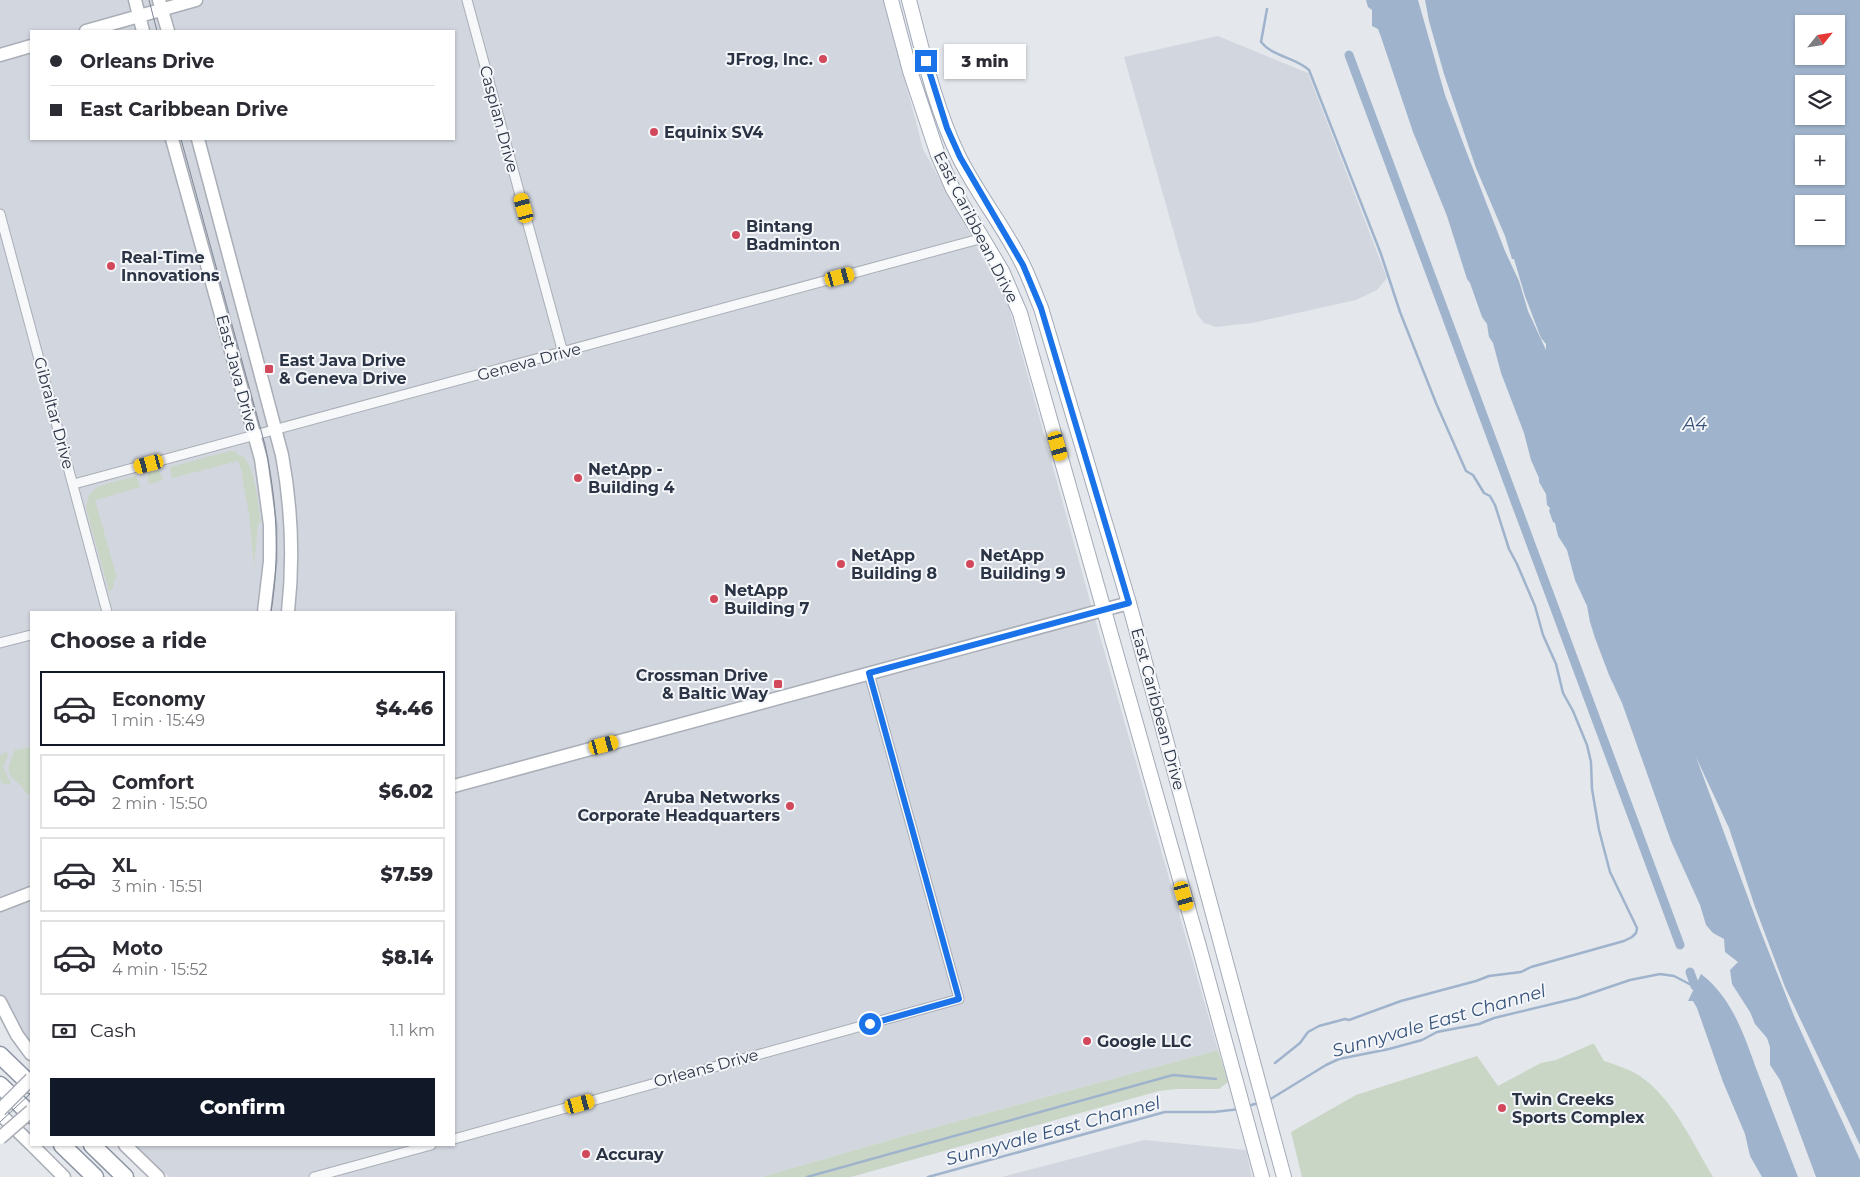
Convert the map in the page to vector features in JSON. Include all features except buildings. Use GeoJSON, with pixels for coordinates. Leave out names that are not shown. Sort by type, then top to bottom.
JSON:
{"type":"FeatureCollection","features":[{"type":"Feature","properties":{"kind":"highway"},"geometry":{"type":"LineString","coordinates":[[0,1055],[30,1084]]}},
{"type":"Feature","properties":{"kind":"highway"},"geometry":{"type":"LineString","coordinates":[[0,1085],[30,1114]]}},
{"type":"Feature","properties":{"kind":"highway"},"geometry":{"type":"LineString","coordinates":[[63,1146],[95,1177]]}},
{"type":"Feature","properties":{"kind":"highway"},"geometry":{"type":"LineString","coordinates":[[93,1146],[125,1177]]}},
{"type":"Feature","properties":{"kind":"main road"},"geometry":{"type":"LineString","coordinates":[[135,0],[143,30]]}},
{"type":"Feature","properties":{"kind":"main road"},"geometry":{"type":"LineString","coordinates":[[90,30],[139,16],[160,5],[196,0]]}},
{"type":"Feature","properties":{"kind":"main road","name":"East Caribbean Drive"},"geometry":{"type":"LineString","coordinates":[[891,0],[910,71],[938,155],[953,189],[1002,271],[1020,313],[1262,1177]]}},
{"type":"Feature","properties":{"kind":"main road","name":"East Caribbean Drive"},"geometry":{"type":"LineString","coordinates":[[909,0],[935,95],[947,128],[974,183],[1023,265],[1041,308],[1129,603],[1284,1177]]}},
{"type":"Feature","properties":{"kind":"main road"},"geometry":{"type":"LineString","coordinates":[[160,5],[168,30]]}},
{"type":"Feature","properties":{"kind":"main road"},"geometry":{"type":"LineString","coordinates":[[0,55],[30,46]]}},
{"type":"Feature","properties":{"kind":"main road","name":"East Java Drive"},"geometry":{"type":"LineString","coordinates":[[172,140],[262,467],[270,525],[270,561],[264,611]]}},
{"type":"Feature","properties":{"kind":"main road","name":"East Java Drive"},"geometry":{"type":"LineString","coordinates":[[198,140],[276,430],[289,494],[292,533],[292,574],[288,611]]}},
{"type":"Feature","properties":{"kind":"main road"},"geometry":{"type":"LineString","coordinates":[[455,786],[1129,603]]}},
{"type":"Feature","properties":{"kind":"main road"},"geometry":{"type":"LineString","coordinates":[[0,905],[30,893]]}},
{"type":"Feature","properties":{"kind":"main road"},"geometry":{"type":"LineString","coordinates":[[0,1002],[17,1035],[30,1053]]}},
{"type":"Feature","properties":{"kind":"main road"},"geometry":{"type":"LineString","coordinates":[[0,1110],[30,1080]]}},
{"type":"Feature","properties":{"kind":"main road"},"geometry":{"type":"LineString","coordinates":[[0,1138],[30,1112]]}},
{"type":"Feature","properties":{"kind":"main road"},"geometry":{"type":"LineString","coordinates":[[0,1114],[30,1143]]}},
{"type":"Feature","properties":{"kind":"main road"},"geometry":{"type":"LineString","coordinates":[[33,1146],[64,1177]]}},
{"type":"Feature","properties":{"kind":"main road"},"geometry":{"type":"LineString","coordinates":[[126,1146],[158,1177]]}},
{"type":"Feature","properties":{"kind":"street","name":"Caspian Drive"},"geometry":{"type":"LineString","coordinates":[[467,0],[563,353]]}},
{"type":"Feature","properties":{"kind":"street","name":"Gibraltar Drive"},"geometry":{"type":"LineString","coordinates":[[0,214],[107,611]]}},
{"type":"Feature","properties":{"kind":"street","name":"Geneva Drive"},"geometry":{"type":"LineString","coordinates":[[74,484],[983,238]]}},
{"type":"Feature","properties":{"kind":"street"},"geometry":{"type":"LineString","coordinates":[[0,643],[30,635]]}},
{"type":"Feature","properties":{"kind":"street","name":"Orleans Drive"},"geometry":{"type":"LineString","coordinates":[[455,1139],[959,999],[869,673]]}},
{"type":"Feature","properties":{"kind":"street"},"geometry":{"type":"LineString","coordinates":[[314,1177],[427,1146]]}},
{"type":"Feature","properties":{"kind":"shaded area"},"geometry":{"type":"Polygon","coordinates":[[[0,0],[884,0],[923,149],[1008,304],[1088,594],[1218,1050],[900,1137],[762,1177],[169,1177],[137,1146],[455,1146],[455,611],[30,611],[30,1043],[0,1014],[0,0]]]}},
{"type":"Feature","properties":{"kind":"shaded area"},"geometry":{"type":"Polygon","coordinates":[[[1218,36],[1308,73],[1387,278],[1377,290],[1356,300],[1252,323],[1216,327],[1204,323],[1197,314],[1124,57],[1218,36]]]}},
{"type":"Feature","properties":{"kind":"shaded area"},"geometry":{"type":"Polygon","coordinates":[[[1144,1140],[1246,1150],[1252,1177],[1002,1177],[1144,1140]]]}},
{"type":"Feature","properties":{"kind":"green space"},"geometry":{"type":"Polygon","coordinates":[[[230,451],[237,452],[246,460],[255,486],[261,522],[258,523],[254,566],[249,514],[243,476],[238,461],[172,478],[170,467],[230,451]]]}},
{"type":"Feature","properties":{"kind":"green space"},"geometry":{"type":"Polygon","coordinates":[[[159,470],[163,480],[149,484],[147,473],[159,470]]]}},
{"type":"Feature","properties":{"kind":"green space"},"geometry":{"type":"Polygon","coordinates":[[[136,476],[140,487],[95,500],[117,578],[114,579],[113,589],[109,591],[86,508],[89,495],[99,486],[136,476]]]}},
{"type":"Feature","properties":{"kind":"green space"},"geometry":{"type":"Polygon","coordinates":[[[30,747],[30,793],[27,794],[10,776],[9,767],[15,750],[30,747]]]}},
{"type":"Feature","properties":{"kind":"green space"},"geometry":{"type":"Polygon","coordinates":[[[7,752],[8,756],[3,767],[11,784],[9,785],[2,783],[0,778],[0,755],[7,752]]]}},
{"type":"Feature","properties":{"kind":"green space","name":"Twin Creeks Sports Complex"},"geometry":{"type":"Polygon","coordinates":[[[1594,1044],[1604,1061],[1640,1076],[1663,1097],[1673,1109],[1713,1177],[1302,1177],[1291,1132],[1356,1095],[1477,1056],[1498,1086],[1541,1063],[1556,1060],[1594,1044]]]}},
{"type":"Feature","properties":{"kind":"green space"},"geometry":{"type":"Polygon","coordinates":[[[1218,1050],[1228,1082],[1219,1089],[1159,1091],[851,1177],[762,1177],[900,1137],[1218,1050]]]}},
{"type":"Feature","properties":{"kind":"water","name":"A4"},"geometry":{"type":"Polygon","coordinates":[[[1366,0],[1418,0],[1445,95],[1505,251],[1519,281],[1528,311],[1546,350],[1546,344],[1541,338],[1525,296],[1514,259],[1512,259],[1505,236],[1476,168],[1444,74],[1425,0],[1860,0],[1860,1145],[1785,987],[1755,907],[1729,828],[1696,757],[1794,1016],[1860,1160],[1860,1177],[1816,1177],[1780,1080],[1770,1065],[1770,1047],[1767,1038],[1755,1024],[1750,1012],[1732,984],[1730,970],[1738,962],[1725,952],[1724,939],[1713,933],[1706,925],[1700,905],[1671,841],[1622,703],[1595,638],[1587,606],[1575,580],[1567,550],[1558,536],[1555,523],[1549,511],[1550,508],[1547,505],[1546,494],[1539,482],[1531,460],[1524,433],[1501,373],[1493,343],[1489,337],[1487,324],[1482,317],[1467,279],[1447,216],[1413,132],[1378,29],[1372,26],[1372,10],[1368,7],[1366,0]]]}},
{"type":"Feature","properties":{"kind":"water"},"geometry":{"type":"Polygon","coordinates":[[[1701,974],[1722,995],[1737,1021],[1798,1177],[1762,1177],[1750,1156],[1745,1134],[1723,1082],[1697,1008],[1693,1001],[1688,1001],[1701,974]]]}},
{"type":"Feature","properties":{"kind":"waterway"},"geometry":{"type":"LineString","coordinates":[[1267,9],[1261,42],[1272,51],[1297,62],[1309,70],[1381,254],[1400,312],[1436,403],[1466,471],[1473,475],[1484,493],[1490,496],[1495,505],[1509,549],[1535,606],[1543,635],[1556,664],[1563,693],[1573,711],[1587,745],[1591,762],[1592,789],[1599,830],[1610,872],[1637,928],[1636,933],[1624,941],[1531,967],[1521,972],[1489,976],[1401,1001],[1349,1020],[1345,1019],[1319,1026],[1308,1032],[1300,1043],[1275,1063]]}},
{"type":"Feature","properties":{"kind":"waterway"},"geometry":{"type":"LineString","coordinates":[[1349,55],[1680,945]]}},
{"type":"Feature","properties":{"kind":"waterway"},"geometry":{"type":"LineString","coordinates":[[1690,972],[1695,986]]}},
{"type":"Feature","properties":{"kind":"waterway","name":"Sunnyvale East Channel"},"geometry":{"type":"LineString","coordinates":[[1269,1100],[1339,1059],[1389,1049],[1422,1040],[1437,1032],[1479,1024],[1494,1018],[1577,998],[1630,980],[1660,974],[1674,976],[1697,988]]}},
{"type":"Feature","properties":{"kind":"waterway"},"geometry":{"type":"LineString","coordinates":[[807,1177],[1173,1075],[1216,1079]]}},
{"type":"Feature","properties":{"kind":"waterway","name":"Sunnyvale East Channel"},"geometry":{"type":"LineString","coordinates":[[1247,1106],[1259,1103]]}},
{"type":"Feature","properties":{"kind":"waterway","name":"Sunnyvale East Channel"},"geometry":{"type":"LineString","coordinates":[[928,1177],[1165,1112],[1214,1112],[1240,1109]]}},
{"type":"Feature","properties":{"kind":"tram line"},"geometry":{"type":"LineString","coordinates":[[149,0],[157,30]]}},
{"type":"Feature","properties":{"kind":"tram line"},"geometry":{"type":"LineString","coordinates":[[181,140],[265,445],[275,508],[276,528],[276,570],[271,611]]}},
{"type":"Feature","properties":{"kind":"tram line"},"geometry":{"type":"LineString","coordinates":[[0,1122],[30,1094]]}},
{"type":"Feature","properties":{"kind":"place","name":"JFrog, Inc."},"geometry":{"type":"Point","coordinates":[823,59]}},
{"type":"Feature","properties":{"kind":"place","name":"Equinix SV4"},"geometry":{"type":"Point","coordinates":[654,132]}},
{"type":"Feature","properties":{"kind":"place","name":"Bintang Badminton"},"geometry":{"type":"Point","coordinates":[736,235]}},
{"type":"Feature","properties":{"kind":"place","name":"Real-Time Innovations"},"geometry":{"type":"Point","coordinates":[111,266]}},
{"type":"Feature","properties":{"kind":"place","name":"East Java Drive & Geneva Drive"},"geometry":{"type":"Point","coordinates":[269,369]}},
{"type":"Feature","properties":{"kind":"place","name":"NetApp - Building 4"},"geometry":{"type":"Point","coordinates":[578,478]}},
{"type":"Feature","properties":{"kind":"place","name":"NetApp Building 8"},"geometry":{"type":"Point","coordinates":[841,564]}},
{"type":"Feature","properties":{"kind":"place","name":"NetApp Building 9"},"geometry":{"type":"Point","coordinates":[970,564]}},
{"type":"Feature","properties":{"kind":"place","name":"NetApp Building 7"},"geometry":{"type":"Point","coordinates":[714,599]}},
{"type":"Feature","properties":{"kind":"place","name":"Crossman Drive & Baltic Way"},"geometry":{"type":"Point","coordinates":[778,684]}},
{"type":"Feature","properties":{"kind":"place","name":"Aruba Networks Corporate Headquarters"},"geometry":{"type":"Point","coordinates":[790,806]}},
{"type":"Feature","properties":{"kind":"place","name":"Google LLC"},"geometry":{"type":"Point","coordinates":[1087,1041]}},
{"type":"Feature","properties":{"kind":"place","name":"Twin Creeks Sports Complex"},"geometry":{"type":"Point","coordinates":[1502,1108]}},
{"type":"Feature","properties":{"kind":"place","name":"Accuray"},"geometry":{"type":"Point","coordinates":[586,1154]}},
{"type":"Feature","properties":{"kind":"route"},"geometry":{"type":"LineString","coordinates":[[870,1024],[959,999],[869,673],[1129,603],[1041,308],[1023,265],[960,157],[935,95],[926,61]]}}]}
